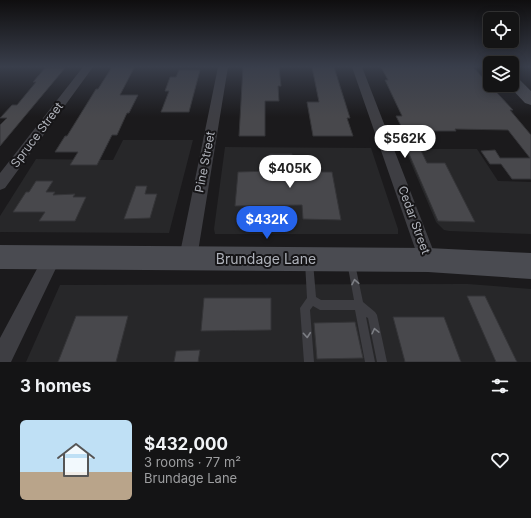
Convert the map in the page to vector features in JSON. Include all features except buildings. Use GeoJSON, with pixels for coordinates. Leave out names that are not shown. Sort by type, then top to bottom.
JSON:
{"type":"FeatureCollection","features":[{"type":"Feature","properties":{"kind":"main road"},"geometry":{"type":"LineString","coordinates":[[519,87],[529,96]]}},
{"type":"Feature","properties":{"kind":"main road","name":"Brundage Lane"},"geometry":{"type":"LineString","coordinates":[[0,257],[428,260],[531,266]]}},
{"type":"Feature","properties":{"kind":"street","name":"Spruce Street"},"geometry":{"type":"LineString","coordinates":[[0,184],[75,84]]}},
{"type":"Feature","properties":{"kind":"street","name":"Pine Street"},"geometry":{"type":"LineString","coordinates":[[188,258],[220,84]]}},
{"type":"Feature","properties":{"kind":"street","name":"Cedar Street"},"geometry":{"type":"LineString","coordinates":[[363,84],[428,260]]}},
{"type":"Feature","properties":{"kind":"street"},"geometry":{"type":"LineString","coordinates":[[0,361],[52,258]]}},
{"type":"Feature","properties":{"kind":"lane"},"geometry":{"type":"LineString","coordinates":[[350,259],[370,362]]}},
{"type":"Feature","properties":{"kind":"lane"},"geometry":{"type":"LineString","coordinates":[[308,260],[312,300],[305,308],[309,362]]}},
{"type":"Feature","properties":{"kind":"lane"},"geometry":{"type":"LineString","coordinates":[[312,300],[320,305],[359,306],[372,315],[382,362]]}},
{"type":"Feature","properties":{"kind":"shaded area"},"geometry":{"type":"Polygon","coordinates":[[[123,140],[193,140],[169,233],[0,232],[0,216],[36,159],[113,160],[123,140]]]}},
{"type":"Feature","properties":{"kind":"shaded area"},"geometry":{"type":"Polygon","coordinates":[[[225,147],[371,148],[398,229],[398,234],[215,234],[214,229],[225,147]]]}},
{"type":"Feature","properties":{"kind":"shaded area"},"geometry":{"type":"Polygon","coordinates":[[[405,149],[477,149],[498,181],[531,182],[531,234],[444,230],[436,222],[405,149]]]}},
{"type":"Feature","properties":{"kind":"shaded area"},"geometry":{"type":"Polygon","coordinates":[[[468,284],[531,289],[531,362],[26,362],[60,285],[468,284]]]}}]}
